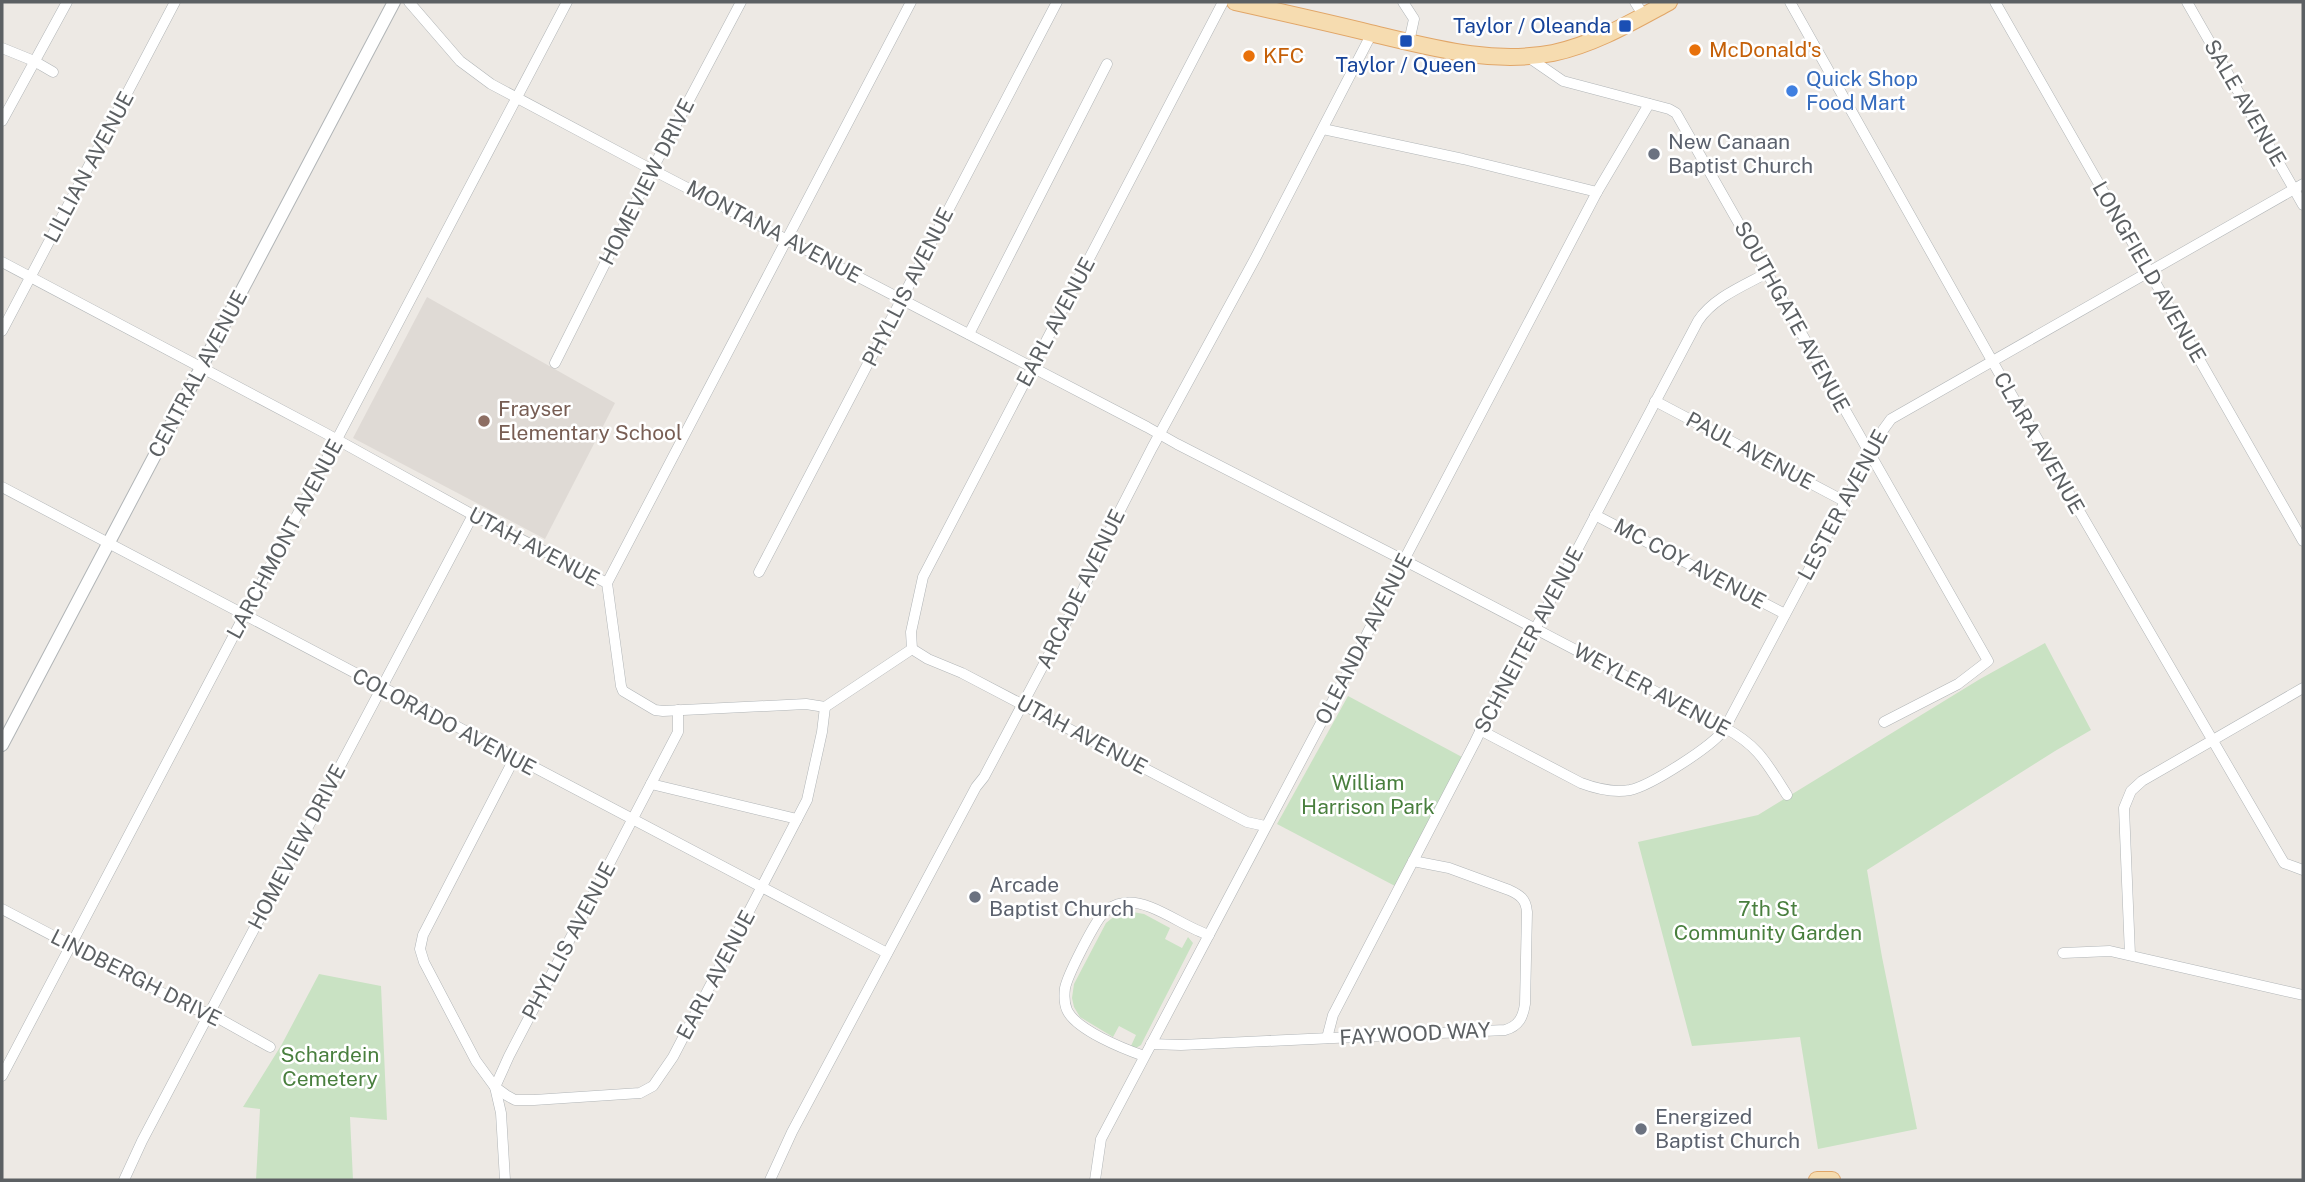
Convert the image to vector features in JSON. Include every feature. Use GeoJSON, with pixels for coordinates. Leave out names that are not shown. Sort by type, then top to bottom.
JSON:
{"type":"FeatureCollection","features":[{"type":"Feature","properties":{"kind":"main road"},"geometry":{"type":"LineString","coordinates":[[1235,2],[1483,56],[1528,57],[1556,52],[1606,35],[1640,9],[1669,2]]}},
{"type":"Feature","properties":{"kind":"main road"},"geometry":{"type":"LineString","coordinates":[[1817,1180],[1832,1180]]}},
{"type":"Feature","properties":{"kind":"street"},"geometry":{"type":"LineString","coordinates":[[2,121],[67,2]]}},
{"type":"Feature","properties":{"kind":"street","name":"LILLIAN AVENUE"},"geometry":{"type":"LineString","coordinates":[[2,331],[175,2]]}},
{"type":"Feature","properties":{"kind":"street","name":"CENTRAL AVENUE"},"geometry":{"type":"LineString","coordinates":[[2,745],[394,2]]}},
{"type":"Feature","properties":{"kind":"street","name":"MONTANA AVENUE"},"geometry":{"type":"LineString","coordinates":[[409,2],[460,61],[478,76],[516,98],[1160,435]]}},
{"type":"Feature","properties":{"kind":"street","name":"LARCHMONT AVENUE"},"geometry":{"type":"LineString","coordinates":[[2,1076],[567,2]]}},
{"type":"Feature","properties":{"kind":"street","name":"HOMEVIEW DRIVE"},"geometry":{"type":"LineString","coordinates":[[555,363],[652,170],[741,2]]}},
{"type":"Feature","properties":{"kind":"street"},"geometry":{"type":"LineString","coordinates":[[607,583],[911,2]]}},
{"type":"Feature","properties":{"kind":"street","name":"PHYLLIS AVENUE"},"geometry":{"type":"LineString","coordinates":[[760,572],[1057,2]]}},
{"type":"Feature","properties":{"kind":"street","name":"EARL AVENUE"},"geometry":{"type":"LineString","coordinates":[[912,649],[911,632],[923,577],[1223,2]]}},
{"type":"Feature","properties":{"kind":"street"},"geometry":{"type":"LineString","coordinates":[[1404,2],[1414,19],[1409,42]]}},
{"type":"Feature","properties":{"kind":"street","name":"CLARA AVENUE"},"geometry":{"type":"LineString","coordinates":[[1790,2],[1992,361],[2284,863],[2303,870]]}},
{"type":"Feature","properties":{"kind":"street","name":"LONGFIELD AVENUE"},"geometry":{"type":"LineString","coordinates":[[1995,2],[2303,541]]}},
{"type":"Feature","properties":{"kind":"street","name":"SALE AVENUE"},"geometry":{"type":"LineString","coordinates":[[2187,2],[2299,186],[2303,205]]}},
{"type":"Feature","properties":{"kind":"street","name":"ARCADE AVENUE"},"geometry":{"type":"LineString","coordinates":[[770,1180],[792,1132],[887,953],[1023,705],[1160,435],[1372,33]]}},
{"type":"Feature","properties":{"kind":"street"},"geometry":{"type":"LineString","coordinates":[[2,48],[53,72]]}},
{"type":"Feature","properties":{"kind":"street","name":"SOUTHGATE AVENUE"},"geometry":{"type":"LineString","coordinates":[[1528,57],[1563,81],[1676,113],[1988,661],[1958,684],[1884,722]]}},
{"type":"Feature","properties":{"kind":"street"},"geometry":{"type":"LineString","coordinates":[[969,334],[1107,64]]}},
{"type":"Feature","properties":{"kind":"street","name":"OLEANDA AVENUE"},"geometry":{"type":"LineString","coordinates":[[1096,1180],[1101,1139],[1597,192],[1648,104]]}},
{"type":"Feature","properties":{"kind":"street"},"geometry":{"type":"LineString","coordinates":[[1323,129],[1463,159],[1597,192]]}},
{"type":"Feature","properties":{"kind":"street","name":"LESTER AVENUE"},"geometry":{"type":"LineString","coordinates":[[1480,730],[1581,783],[1614,791],[1630,790],[1645,784],[1713,742],[1725,728],[1844,501],[1891,419],[2299,186]]}},
{"type":"Feature","properties":{"kind":"street","name":"UTAH AVENUE"},"geometry":{"type":"LineString","coordinates":[[2,262],[472,515],[607,583],[623,691],[655,710],[806,704],[825,707]]}},
{"type":"Feature","properties":{"kind":"street","name":"SCHNEITER AVENUE"},"geometry":{"type":"LineString","coordinates":[[1327,1038],[1333,1016],[1508,674],[1704,312],[1715,302],[1767,273]]}},
{"type":"Feature","properties":{"kind":"street","name":"PAUL AVENUE"},"geometry":{"type":"LineString","coordinates":[[1655,401],[1844,501]]}},
{"type":"Feature","properties":{"kind":"street","name":"WEYLER AVENUE"},"geometry":{"type":"LineString","coordinates":[[1160,435],[1725,728],[1747,741],[1761,754],[1787,795]]}},
{"type":"Feature","properties":{"kind":"street","name":"COLORADO AVENUE"},"geometry":{"type":"LineString","coordinates":[[2,487],[514,759],[887,953]]}},
{"type":"Feature","properties":{"kind":"street","name":"HOMEVIEW DRIVE"},"geometry":{"type":"LineString","coordinates":[[124,1180],[209,1013],[472,515]]}},
{"type":"Feature","properties":{"kind":"street","name":"MC COY AVENUE"},"geometry":{"type":"LineString","coordinates":[[1595,515],[1785,614]]}},
{"type":"Feature","properties":{"kind":"street"},"geometry":{"type":"LineString","coordinates":[[825,707],[912,649]]}},
{"type":"Feature","properties":{"kind":"street","name":"UTAH AVENUE"},"geometry":{"type":"LineString","coordinates":[[912,649],[1247,822],[1265,826]]}},
{"type":"Feature","properties":{"kind":"street"},"geometry":{"type":"LineString","coordinates":[[2130,955],[2124,819],[2126,800],[2131,791],[2142,781],[2303,688]]}},
{"type":"Feature","properties":{"kind":"street","name":"EARL AVENUE"},"geometry":{"type":"LineString","coordinates":[[495,1087],[515,1100],[534,1100],[640,1093],[653,1086],[673,1057],[807,800],[825,707]]}},
{"type":"Feature","properties":{"kind":"street","name":"PHYLLIS AVENUE"},"geometry":{"type":"LineString","coordinates":[[495,1087],[678,732],[678,710]]}},
{"type":"Feature","properties":{"kind":"street"},"geometry":{"type":"LineString","coordinates":[[505,1180],[501,1113],[495,1087],[476,1062],[424,962],[421,942],[514,759]]}},
{"type":"Feature","properties":{"kind":"street"},"geometry":{"type":"LineString","coordinates":[[651,784],[797,819]]}},
{"type":"Feature","properties":{"kind":"street","name":"FAYWOOD WAY"},"geometry":{"type":"LineString","coordinates":[[1151,1044],[1181,1045],[1511,1028],[1524,1013],[1527,912],[1524,901],[1509,890],[1449,868],[1413,861]]}},
{"type":"Feature","properties":{"kind":"street"},"geometry":{"type":"LineString","coordinates":[[1144,1056],[1127,1050],[1079,1024],[1067,1009],[1066,985],[1098,921],[1110,908],[1134,902],[1150,907],[1192,930],[1209,934]]}},
{"type":"Feature","properties":{"kind":"street","name":"LINDBERGH DRIVE"},"geometry":{"type":"LineString","coordinates":[[2,909],[191,1008],[209,1013],[270,1047]]}},
{"type":"Feature","properties":{"kind":"street"},"geometry":{"type":"LineString","coordinates":[[2063,953],[2110,951],[2303,995]]}},
{"type":"Feature","properties":{"kind":"shaded area","name":"Frayser Elementary School"},"geometry":{"type":"Polygon","coordinates":[[[427,297],[615,403],[545,539],[353,438],[427,297]]]}},
{"type":"Feature","properties":{"kind":"green space","name":"7th St Community Garden"},"geometry":{"type":"Polygon","coordinates":[[[2045,643],[2091,730],[1867,870],[1917,1129],[1818,1149],[1800,1037],[1692,1046],[1638,842],[1758,815],[1980,679],[2045,643]]]}},
{"type":"Feature","properties":{"kind":"green space","name":"William Harrison Park"},"geometry":{"type":"Polygon","coordinates":[[[1348,696],[1462,757],[1395,886],[1277,824],[1348,696]]]}},
{"type":"Feature","properties":{"kind":"green space"},"geometry":{"type":"Polygon","coordinates":[[[1127,911],[1144,914],[1170,928],[1165,939],[1182,948],[1188,937],[1193,943],[1141,1045],[1136,1048],[1131,1046],[1136,1035],[1119,1026],[1113,1037],[1080,1017],[1072,998],[1074,984],[1106,923],[1127,911]]]}},
{"type":"Feature","properties":{"kind":"green space","name":"Schardein Cemetery"},"geometry":{"type":"Polygon","coordinates":[[[319,974],[381,986],[387,1120],[350,1117],[353,1180],[256,1180],[260,1109],[243,1107],[282,1044],[319,974]]]}},
{"type":"Feature","properties":{"kind":"place","name":"Taylor / Oleanda"},"geometry":{"type":"Point","coordinates":[1625,26]}},
{"type":"Feature","properties":{"kind":"place","name":"Taylor / Queen"},"geometry":{"type":"Point","coordinates":[1406,41]}},
{"type":"Feature","properties":{"kind":"place","name":"McDonald's"},"geometry":{"type":"Point","coordinates":[1695,50]}},
{"type":"Feature","properties":{"kind":"place","name":"KFC"},"geometry":{"type":"Point","coordinates":[1249,56]}},
{"type":"Feature","properties":{"kind":"place","name":"Quick Shop Food Mart"},"geometry":{"type":"Point","coordinates":[1792,91]}},
{"type":"Feature","properties":{"kind":"place","name":"New Canaan Baptist Church"},"geometry":{"type":"Point","coordinates":[1654,154]}},
{"type":"Feature","properties":{"kind":"place","name":"Frayser Elementary School"},"geometry":{"type":"Point","coordinates":[484,421]}},
{"type":"Feature","properties":{"kind":"place","name":"Arcade Baptist Church"},"geometry":{"type":"Point","coordinates":[975,897]}},
{"type":"Feature","properties":{"kind":"place","name":"Energized Baptist Church"},"geometry":{"type":"Point","coordinates":[1641,1129]}}]}
